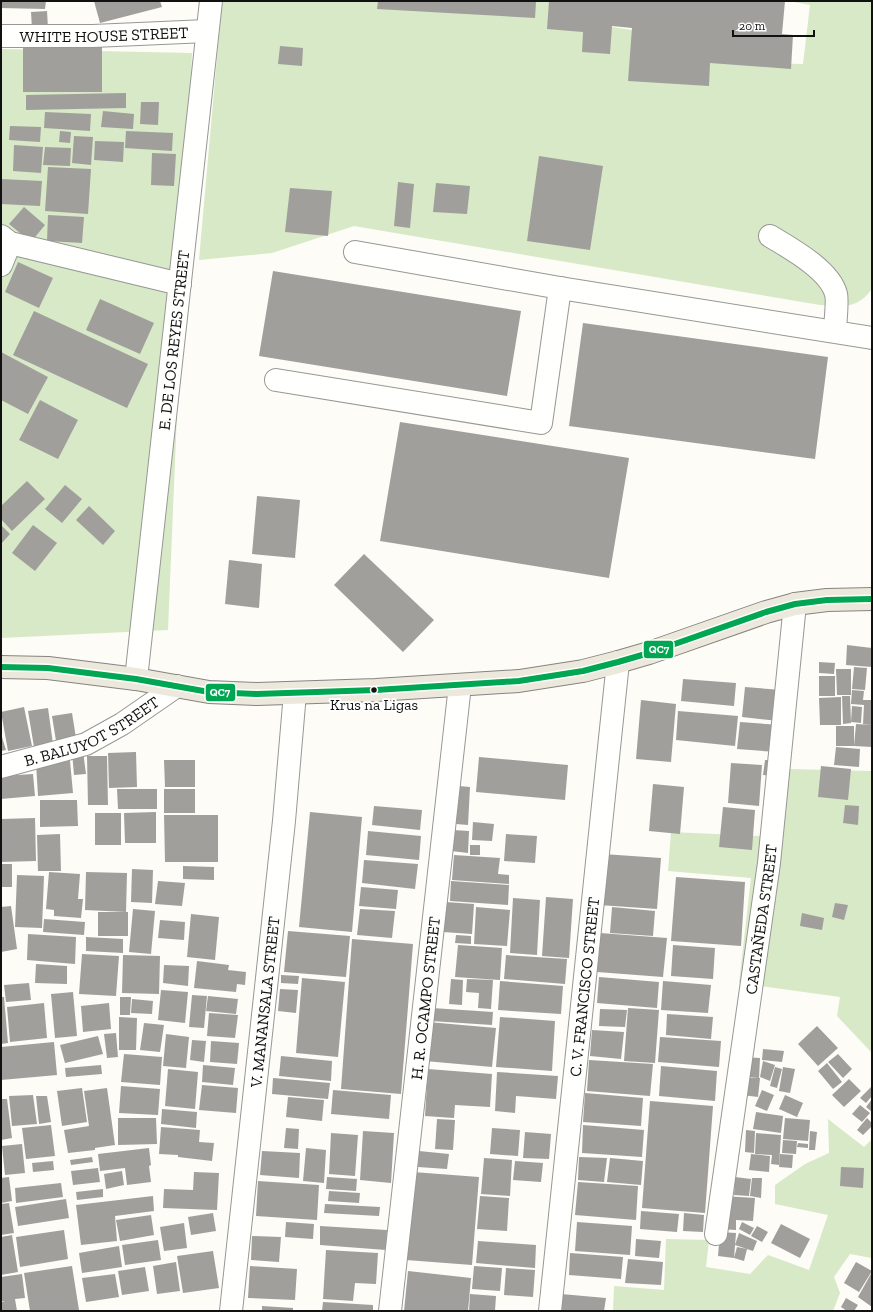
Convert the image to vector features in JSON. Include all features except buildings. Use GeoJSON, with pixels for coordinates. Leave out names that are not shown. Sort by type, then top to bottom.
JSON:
{"type":"FeatureCollection","features":[{"type":"Feature","properties":{"kind":"main road"},"geometry":{"type":"LineString","coordinates":[[1,667],[48,668],[136,679],[209,692],[257,694],[519,681],[583,671],[618,662],[649,653],[766,612],[795,604],[827,600],[872,599]]}},
{"type":"Feature","properties":{"kind":"street","name":"E. DE LOS REYES STREET"},"geometry":{"type":"LineString","coordinates":[[136,679],[211,1]]}},
{"type":"Feature","properties":{"kind":"street","name":"WHITE HOUSE STREET"},"geometry":{"type":"LineString","coordinates":[[1,36],[93,36],[207,31]]}},
{"type":"Feature","properties":{"kind":"street"},"geometry":{"type":"LineString","coordinates":[[770,236],[810,261],[829,281],[836,294],[835,332]]}},
{"type":"Feature","properties":{"kind":"street"},"geometry":{"type":"LineString","coordinates":[[1,265],[6,239],[180,284]]}},
{"type":"Feature","properties":{"kind":"street"},"geometry":{"type":"LineString","coordinates":[[355,252],[560,288],[872,338]]}},
{"type":"Feature","properties":{"kind":"street"},"geometry":{"type":"LineString","coordinates":[[276,380],[541,423],[560,288]]}},
{"type":"Feature","properties":{"kind":"street","name":"CASTAÑEDA STREET"},"geometry":{"type":"LineString","coordinates":[[716,1234],[769,863],[795,604]]}},
{"type":"Feature","properties":{"kind":"street","name":"C. V. FRANCISCO STREET"},"geometry":{"type":"LineString","coordinates":[[550,1311],[618,662]]}},
{"type":"Feature","properties":{"kind":"street","name":"H. R. OCAMPO STREET"},"geometry":{"type":"LineString","coordinates":[[390,1311],[460,685]]}},
{"type":"Feature","properties":{"kind":"street","name":"B. BALUYOT STREET"},"geometry":{"type":"LineString","coordinates":[[1,767],[86,744],[122,724],[177,686]]}},
{"type":"Feature","properties":{"kind":"street","name":"V. MANANSALA STREET"},"geometry":{"type":"LineString","coordinates":[[232,1311],[283,829],[295,693]]}},
{"type":"Feature","properties":{"kind":"green space"},"geometry":{"type":"Polygon","coordinates":[[[222,1],[565,1],[564,19],[644,32],[644,60],[803,64],[810,5],[789,1],[872,1],[872,289],[866,296],[855,304],[843,306],[820,305],[354,226],[272,253],[199,260],[222,1]]]}},
{"type":"Feature","properties":{"kind":"green space"},"geometry":{"type":"Polygon","coordinates":[[[1,49],[192,53],[168,630],[1,638],[1,49]]]}},
{"type":"Feature","properties":{"kind":"green space"},"geometry":{"type":"Polygon","coordinates":[[[789,769],[872,771],[872,1053],[837,1016],[840,997],[739,983],[751,878],[668,871],[671,832],[781,837],[789,769]]]}},
{"type":"Feature","properties":{"kind":"green space"},"geometry":{"type":"Polygon","coordinates":[[[828,1119],[864,1147],[872,1139],[872,1258],[850,1254],[834,1277],[840,1293],[833,1311],[613,1311],[614,1286],[664,1290],[666,1239],[709,1240],[706,1267],[750,1274],[768,1255],[809,1270],[828,1215],[775,1204],[775,1185],[805,1164],[829,1153],[828,1119]]]}},
{"type":"Feature","properties":{"kind":"transit line","name":"QC7"},"geometry":{"type":"LineString","coordinates":[[1,667],[48,668],[136,679],[209,692],[257,694],[376,690],[519,681],[583,671],[618,662],[649,653],[766,612],[795,604],[827,600],[872,599]]}},
{"type":"Feature","properties":{"kind":"place","name":"Krus na Ligas"},"geometry":{"type":"Point","coordinates":[374,690]}}]}
